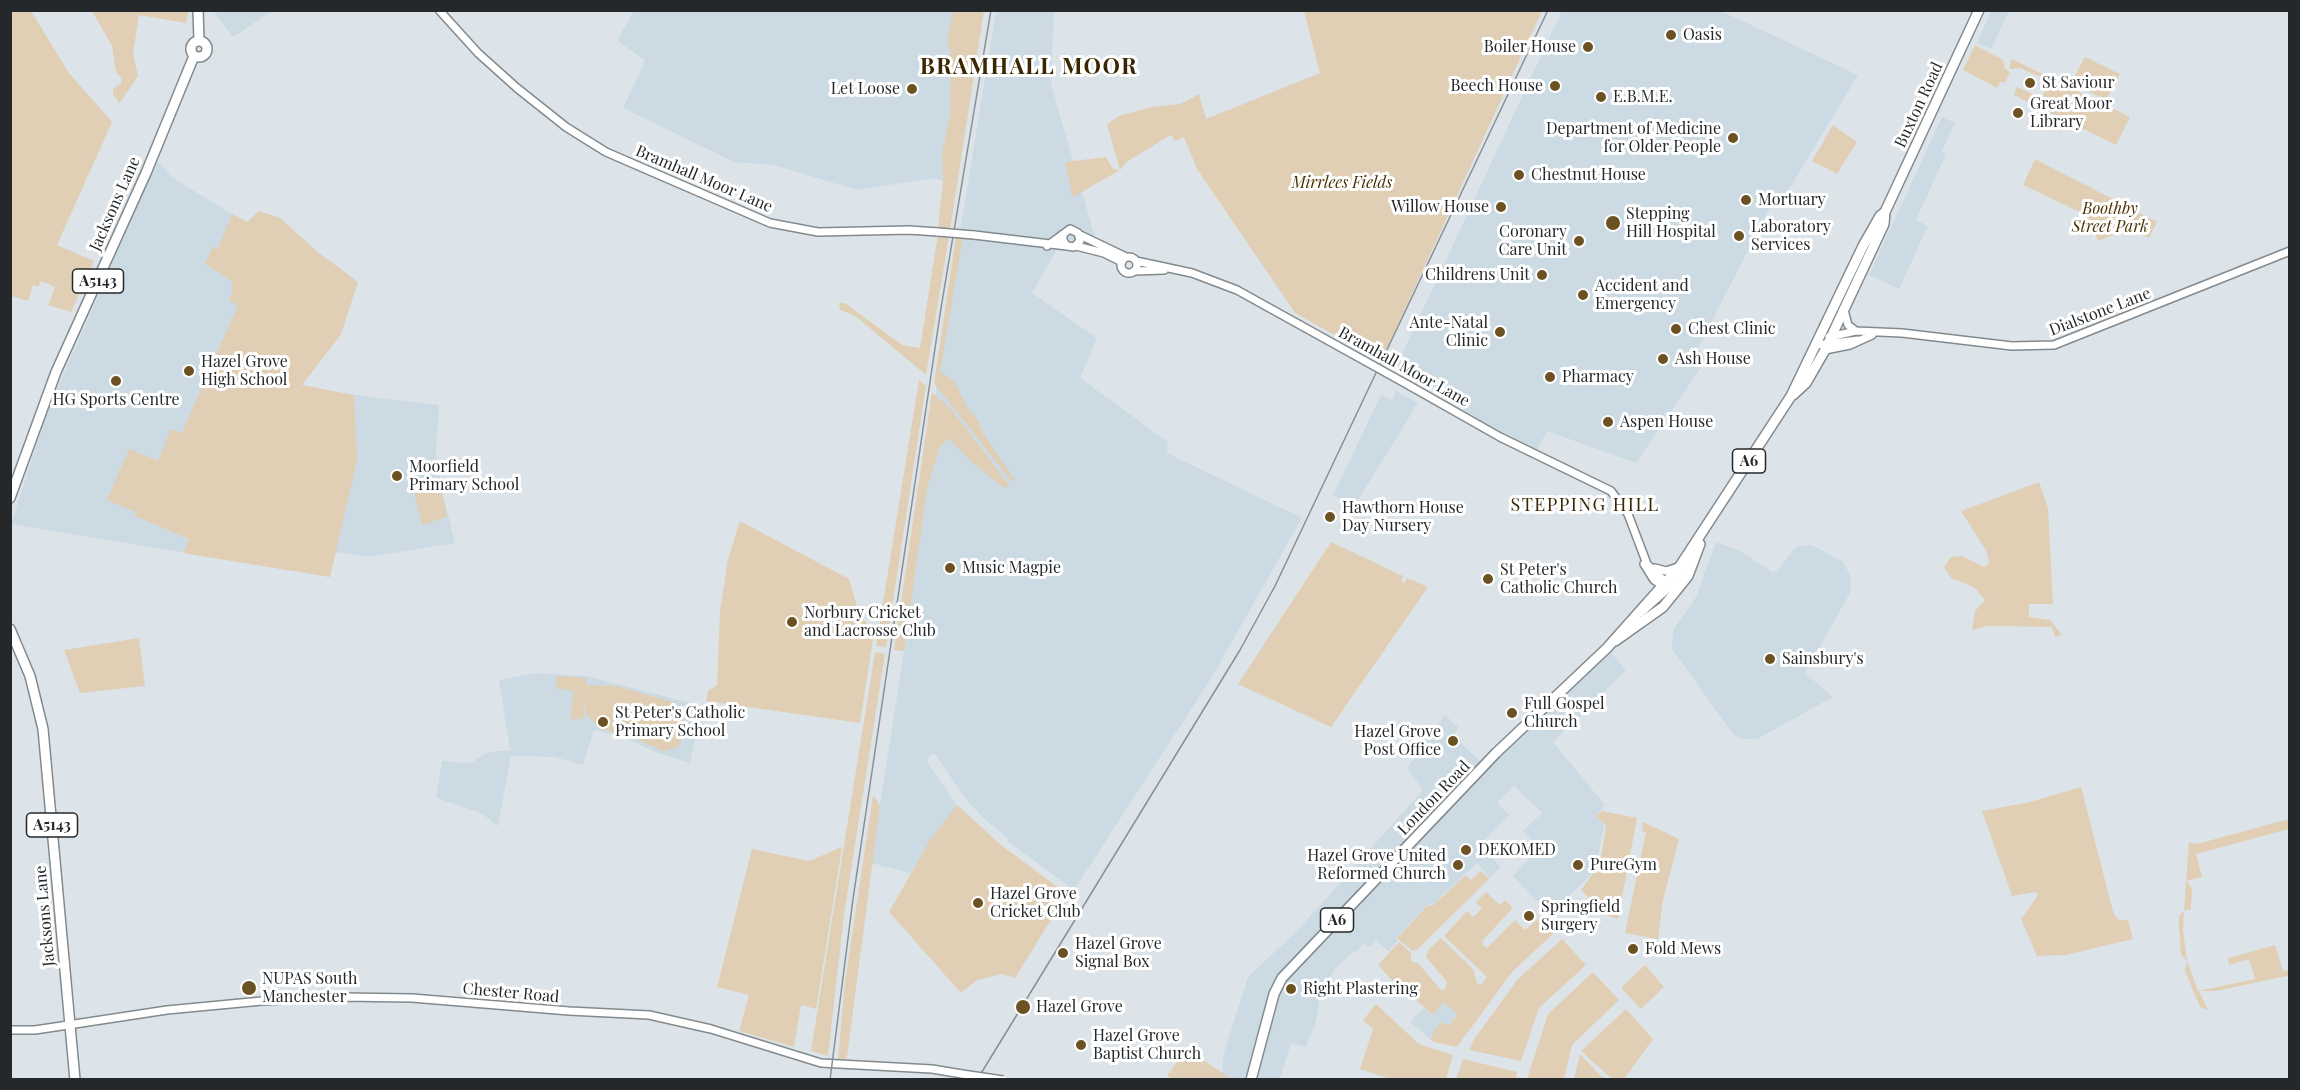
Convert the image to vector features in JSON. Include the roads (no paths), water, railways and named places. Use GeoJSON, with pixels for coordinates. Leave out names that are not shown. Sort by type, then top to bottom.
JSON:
{"type":"FeatureCollection","features":[{"type":"Feature","properties":{"kind":"main road","name":"Jacksons Lane"},"geometry":{"type":"LineString","coordinates":[[10,498],[56,372],[146,173],[194,56],[191,47],[199,41],[198,10]]}},
{"type":"Feature","properties":{"kind":"main road","name":"Buxton Road"},"geometry":{"type":"LineString","coordinates":[[1824,343],[1844,310],[1884,224],[1886,212],[1979,10]]}},
{"type":"Feature","properties":{"kind":"main road","name":"Buxton Road"},"geometry":{"type":"LineString","coordinates":[[1633,622],[1663,608],[1669,587],[1680,566],[1791,396],[1806,383],[1863,246],[1880,216],[1886,212]]}},
{"type":"Feature","properties":{"kind":"main road","name":"Buxton Road"},"geometry":{"type":"LineString","coordinates":[[1633,622],[1669,587],[1688,576],[1708,526]]}},
{"type":"Feature","properties":{"kind":"main road","name":"London Road"},"geometry":{"type":"LineString","coordinates":[[1251,1080],[1274,994],[1282,978],[1496,753],[1633,622]]}},
{"type":"Feature","properties":{"kind":"main road","name":"Jacksons Lane"},"geometry":{"type":"LineString","coordinates":[[10,629],[30,676],[43,729],[70,1026]]}},
{"type":"Feature","properties":{"kind":"main road","name":"A5143"},"geometry":{"type":"LineString","coordinates":[[70,1026],[75,1080]]}},
{"type":"Feature","properties":{"kind":"street","name":"Bramhall Moor Lane"},"geometry":{"type":"LineString","coordinates":[[439,10],[478,53],[566,127],[606,152],[770,223],[818,232],[909,230],[974,235],[1047,246],[1072,246],[1124,260],[1181,271],[1248,295],[1493,433],[1611,491],[1625,508],[1639,548]]}},
{"type":"Feature","properties":{"kind":"street"},"geometry":{"type":"LineString","coordinates":[[1047,246],[1070,229],[1124,260],[1124,271],[1129,273],[1134,271],[1136,261]]}},
{"type":"Feature","properties":{"kind":"street"},"geometry":{"type":"LineString","coordinates":[[1063,235],[1063,241],[1072,246],[1080,241],[1080,235]]}},
{"type":"Feature","properties":{"kind":"street","name":"Dialstone Lane"},"geometry":{"type":"LineString","coordinates":[[1824,343],[1856,331],[1874,334],[1902,333],[2012,346],[2054,345],[2289,251]]}},
{"type":"Feature","properties":{"kind":"street","name":"Bramhall Moor Lane"},"geometry":{"type":"LineString","coordinates":[[1134,271],[1181,271]]}},
{"type":"Feature","properties":{"kind":"street"},"geometry":{"type":"LineString","coordinates":[[1844,310],[1848,325],[1856,331]]}},
{"type":"Feature","properties":{"kind":"street","name":"Dialstone Lane"},"geometry":{"type":"LineString","coordinates":[[1824,343],[1858,340],[1874,334]]}},
{"type":"Feature","properties":{"kind":"street"},"geometry":{"type":"LineString","coordinates":[[1639,548],[1647,564],[1669,587]]}},
{"type":"Feature","properties":{"kind":"street"},"geometry":{"type":"LineString","coordinates":[[1639,548],[1645,567],[1669,587]]}},
{"type":"Feature","properties":{"kind":"street"},"geometry":{"type":"LineString","coordinates":[[1647,564],[1662,571],[1680,566]]}},
{"type":"Feature","properties":{"kind":"street","name":"Chester Road"},"geometry":{"type":"LineString","coordinates":[[10,1030],[70,1026],[166,1010],[262,1002],[342,997],[412,998],[661,1016],[821,1063],[932,1069],[1003,1080]]}},
{"type":"Feature","properties":{"kind":"railway"},"geometry":{"type":"LineString","coordinates":[[830,1080],[853,899],[941,308],[991,10]]}},
{"type":"Feature","properties":{"kind":"railway"},"geometry":{"type":"LineString","coordinates":[[977,1080],[1240,650],[1275,586],[1548,10]]}},
{"type":"Feature","properties":{"kind":"place","name":"Oasis"},"geometry":{"type":"Point","coordinates":[1671,35]}},
{"type":"Feature","properties":{"kind":"place","name":"Boiler House"},"geometry":{"type":"Point","coordinates":[1588,47]}},
{"type":"Feature","properties":{"kind":"place","name":"St Saviour"},"geometry":{"type":"Point","coordinates":[2030,83]}},
{"type":"Feature","properties":{"kind":"place","name":"Beech House"},"geometry":{"type":"Point","coordinates":[1555,86]}},
{"type":"Feature","properties":{"kind":"place","name":"Let Loose"},"geometry":{"type":"Point","coordinates":[912,89]}},
{"type":"Feature","properties":{"kind":"place","name":"E.B.M.E."},"geometry":{"type":"Point","coordinates":[1601,97]}},
{"type":"Feature","properties":{"kind":"place","name":"Great Moor Library"},"geometry":{"type":"Point","coordinates":[2018,113]}},
{"type":"Feature","properties":{"kind":"place","name":"Department of Medicine for Older People"},"geometry":{"type":"Point","coordinates":[1733,138]}},
{"type":"Feature","properties":{"kind":"place","name":"Chestnut House"},"geometry":{"type":"Point","coordinates":[1519,175]}},
{"type":"Feature","properties":{"kind":"place","name":"Mortuary"},"geometry":{"type":"Point","coordinates":[1746,200]}},
{"type":"Feature","properties":{"kind":"place","name":"Willow House"},"geometry":{"type":"Point","coordinates":[1501,207]}},
{"type":"Feature","properties":{"kind":"place","name":"Stepping Hill Hospital"},"geometry":{"type":"Point","coordinates":[1613,223]}},
{"type":"Feature","properties":{"kind":"place","name":"Laboratory Services"},"geometry":{"type":"Point","coordinates":[1739,236]}},
{"type":"Feature","properties":{"kind":"place","name":"Coronary Care Unit"},"geometry":{"type":"Point","coordinates":[1579,241]}},
{"type":"Feature","properties":{"kind":"place","name":"Childrens Unit"},"geometry":{"type":"Point","coordinates":[1542,275]}},
{"type":"Feature","properties":{"kind":"place","name":"Accident and Emergency"},"geometry":{"type":"Point","coordinates":[1583,295]}},
{"type":"Feature","properties":{"kind":"place","name":"Chest Clinic"},"geometry":{"type":"Point","coordinates":[1676,329]}},
{"type":"Feature","properties":{"kind":"place","name":"Ante-Natal Clinic"},"geometry":{"type":"Point","coordinates":[1500,332]}},
{"type":"Feature","properties":{"kind":"place","name":"Ash House"},"geometry":{"type":"Point","coordinates":[1663,359]}},
{"type":"Feature","properties":{"kind":"place","name":"Hazel Grove High School"},"geometry":{"type":"Point","coordinates":[189,371]}},
{"type":"Feature","properties":{"kind":"place","name":"Pharmacy"},"geometry":{"type":"Point","coordinates":[1550,377]}},
{"type":"Feature","properties":{"kind":"place","name":"HG Sports Centre"},"geometry":{"type":"Point","coordinates":[116,381]}},
{"type":"Feature","properties":{"kind":"place","name":"Aspen House"},"geometry":{"type":"Point","coordinates":[1608,422]}},
{"type":"Feature","properties":{"kind":"place","name":"Moorfield Primary School"},"geometry":{"type":"Point","coordinates":[397,476]}},
{"type":"Feature","properties":{"kind":"place","name":"Hawthorn House Day Nursery"},"geometry":{"type":"Point","coordinates":[1330,517]}},
{"type":"Feature","properties":{"kind":"place","name":"Music Magpie"},"geometry":{"type":"Point","coordinates":[950,568]}},
{"type":"Feature","properties":{"kind":"place","name":"St Peter's Catholic Church"},"geometry":{"type":"Point","coordinates":[1488,579]}},
{"type":"Feature","properties":{"kind":"place","name":"Norbury Cricket and Lacrosse Club"},"geometry":{"type":"Point","coordinates":[792,622]}},
{"type":"Feature","properties":{"kind":"place","name":"Sainsbury's"},"geometry":{"type":"Point","coordinates":[1770,659]}},
{"type":"Feature","properties":{"kind":"place","name":"Full Gospel Church"},"geometry":{"type":"Point","coordinates":[1512,713]}},
{"type":"Feature","properties":{"kind":"place","name":"St Peter's Catholic Primary School"},"geometry":{"type":"Point","coordinates":[603,722]}},
{"type":"Feature","properties":{"kind":"place","name":"Hazel Grove Post Office"},"geometry":{"type":"Point","coordinates":[1453,741]}},
{"type":"Feature","properties":{"kind":"place","name":"DEKOMED"},"geometry":{"type":"Point","coordinates":[1466,850]}},
{"type":"Feature","properties":{"kind":"place","name":"Hazel Grove United Reformed Church"},"geometry":{"type":"Point","coordinates":[1458,865]}},
{"type":"Feature","properties":{"kind":"place","name":"PureGym"},"geometry":{"type":"Point","coordinates":[1578,865]}},
{"type":"Feature","properties":{"kind":"place","name":"Hazel Grove Cricket Club"},"geometry":{"type":"Point","coordinates":[978,903]}},
{"type":"Feature","properties":{"kind":"place","name":"Springfield Surgery"},"geometry":{"type":"Point","coordinates":[1529,916]}},
{"type":"Feature","properties":{"kind":"place","name":"Fold Mews"},"geometry":{"type":"Point","coordinates":[1633,949]}},
{"type":"Feature","properties":{"kind":"place","name":"Hazel Grove Signal Box"},"geometry":{"type":"Point","coordinates":[1063,953]}},
{"type":"Feature","properties":{"kind":"place","name":"NUPAS South Manchester"},"geometry":{"type":"Point","coordinates":[249,988]}},
{"type":"Feature","properties":{"kind":"place","name":"Right Plastering"},"geometry":{"type":"Point","coordinates":[1291,989]}},
{"type":"Feature","properties":{"kind":"place","name":"Hazel Grove"},"geometry":{"type":"Point","coordinates":[1023,1007]}},
{"type":"Feature","properties":{"kind":"place","name":"Hazel Grove Baptist Church"},"geometry":{"type":"Point","coordinates":[1081,1045]}},
{"type":"Feature","properties":{"kind":"district","name":"BRAMHALL MOOR"},"geometry":{"type":"Point","coordinates":[1029,67]}},
{"type":"Feature","properties":{"kind":"district","name":"STEPPING HILL"},"geometry":{"type":"Point","coordinates":[1585,505]}},
{"type":"Feature","properties":{"kind":"park label","name":"Mirrlees Fields"},"geometry":{"type":"Point","coordinates":[1342,183]}},
{"type":"Feature","properties":{"kind":"park label","name":"Boothby Street Park"},"geometry":{"type":"Point","coordinates":[2110,218]}}]}
